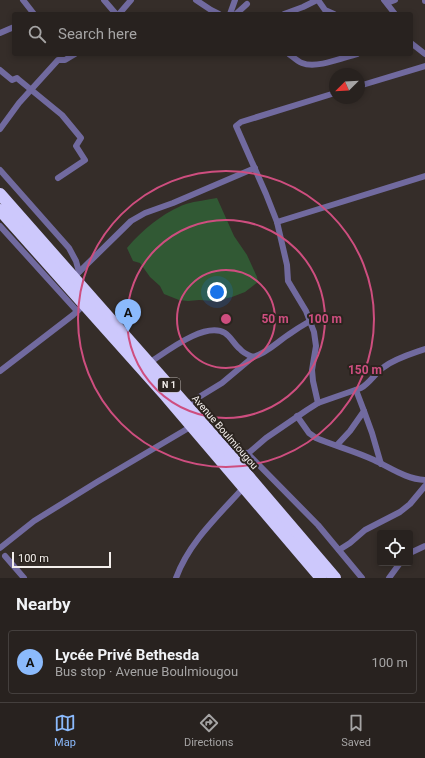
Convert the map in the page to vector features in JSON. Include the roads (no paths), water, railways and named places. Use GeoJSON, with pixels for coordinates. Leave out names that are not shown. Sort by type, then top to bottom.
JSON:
{"type":"FeatureCollection","features":[{"type":"Feature","properties":{"kind":"highway","name":"Avenue Boulmiougou"},"geometry":{"type":"LineString","coordinates":[[0,194],[76,275],[84,305],[149,363],[237,462],[336,578]]}},
{"type":"Feature","properties":{"kind":"highway","name":"Avenue Boulmiougou"},"geometry":{"type":"LineString","coordinates":[[0,210],[192,426],[321,578]]}},
{"type":"Feature","properties":{"kind":"street"},"geometry":{"type":"LineString","coordinates":[[23,0],[32,12]]}},
{"type":"Feature","properties":{"kind":"street"},"geometry":{"type":"LineString","coordinates":[[104,0],[114,12]]}},
{"type":"Feature","properties":{"kind":"street"},"geometry":{"type":"LineString","coordinates":[[121,12],[130,0]]}},
{"type":"Feature","properties":{"kind":"street"},"geometry":{"type":"LineString","coordinates":[[196,0],[215,12]]}},
{"type":"Feature","properties":{"kind":"street"},"geometry":{"type":"LineString","coordinates":[[231,12],[235,0]]}},
{"type":"Feature","properties":{"kind":"street"},"geometry":{"type":"LineString","coordinates":[[393,12],[385,2],[395,0]]}},
{"type":"Feature","properties":{"kind":"street"},"geometry":{"type":"LineString","coordinates":[[289,12],[315,1],[330,12]]}},
{"type":"Feature","properties":{"kind":"street"},"geometry":{"type":"LineString","coordinates":[[238,12],[247,4]]}},
{"type":"Feature","properties":{"kind":"street"},"geometry":{"type":"LineString","coordinates":[[0,33],[12,28]]}},
{"type":"Feature","properties":{"kind":"street"},"geometry":{"type":"LineString","coordinates":[[413,45],[425,54]]}},
{"type":"Feature","properties":{"kind":"street"},"geometry":{"type":"LineString","coordinates":[[0,129],[18,102],[57,57],[64,60],[71,56]]}},
{"type":"Feature","properties":{"kind":"street"},"geometry":{"type":"LineString","coordinates":[[292,56],[301,63],[312,65],[350,56]]}},
{"type":"Feature","properties":{"kind":"street"},"geometry":{"type":"LineString","coordinates":[[365,84],[425,66]]}},
{"type":"Feature","properties":{"kind":"street"},"geometry":{"type":"LineString","coordinates":[[0,70],[12,80],[17,78],[62,115],[82,138],[76,146],[85,160],[58,178]]}},
{"type":"Feature","properties":{"kind":"street"},"geometry":{"type":"LineString","coordinates":[[318,403],[312,370],[316,340],[310,321],[288,282],[287,265],[277,222],[236,126],[238,124],[329,95]]}},
{"type":"Feature","properties":{"kind":"street"},"geometry":{"type":"LineString","coordinates":[[76,275],[131,221],[145,213],[173,203],[255,168]]}},
{"type":"Feature","properties":{"kind":"street"},"geometry":{"type":"LineString","coordinates":[[0,170],[70,248],[76,261],[76,275]]}},
{"type":"Feature","properties":{"kind":"street"},"geometry":{"type":"LineString","coordinates":[[277,222],[425,176]]}},
{"type":"Feature","properties":{"kind":"street"},"geometry":{"type":"LineString","coordinates":[[0,226],[84,305],[0,371]]}},
{"type":"Feature","properties":{"kind":"street"},"geometry":{"type":"LineString","coordinates":[[186,405],[222,383],[253,357],[276,346],[289,334],[310,321]]}},
{"type":"Feature","properties":{"kind":"street"},"geometry":{"type":"LineString","coordinates":[[149,363],[188,339],[208,330],[225,333],[240,349],[253,357]]}},
{"type":"Feature","properties":{"kind":"street"},"geometry":{"type":"LineString","coordinates":[[237,462],[297,416],[318,403],[366,385],[382,368],[390,362],[425,349]]}},
{"type":"Feature","properties":{"kind":"street"},"geometry":{"type":"LineString","coordinates":[[356,390],[372,433],[381,464]]}},
{"type":"Feature","properties":{"kind":"street"},"geometry":{"type":"LineString","coordinates":[[337,445],[346,438],[364,411]]}},
{"type":"Feature","properties":{"kind":"street"},"geometry":{"type":"LineString","coordinates":[[297,416],[313,436],[337,445],[406,476],[425,480]]}},
{"type":"Feature","properties":{"kind":"street"},"geometry":{"type":"LineString","coordinates":[[0,548],[34,521],[192,426]]}},
{"type":"Feature","properties":{"kind":"street"},"geometry":{"type":"LineString","coordinates":[[247,453],[318,525],[362,578]]}},
{"type":"Feature","properties":{"kind":"street"},"geometry":{"type":"LineString","coordinates":[[176,578],[179,568],[197,540],[244,487]]}},
{"type":"Feature","properties":{"kind":"street"},"geometry":{"type":"LineString","coordinates":[[339,550],[377,523],[400,512],[424,490]]}},
{"type":"Feature","properties":{"kind":"street"},"geometry":{"type":"LineString","coordinates":[[413,552],[425,546]]}},
{"type":"Feature","properties":{"kind":"street"},"geometry":{"type":"LineString","coordinates":[[5,556],[24,578]]}},
{"type":"Feature","properties":{"kind":"street"},"geometry":{"type":"LineString","coordinates":[[390,578],[398,566]]}},
{"type":"Feature","properties":{"kind":"place","name":"Lycée Privé Bethesda"},"geometry":{"type":"Point","coordinates":[128,332]}}]}
